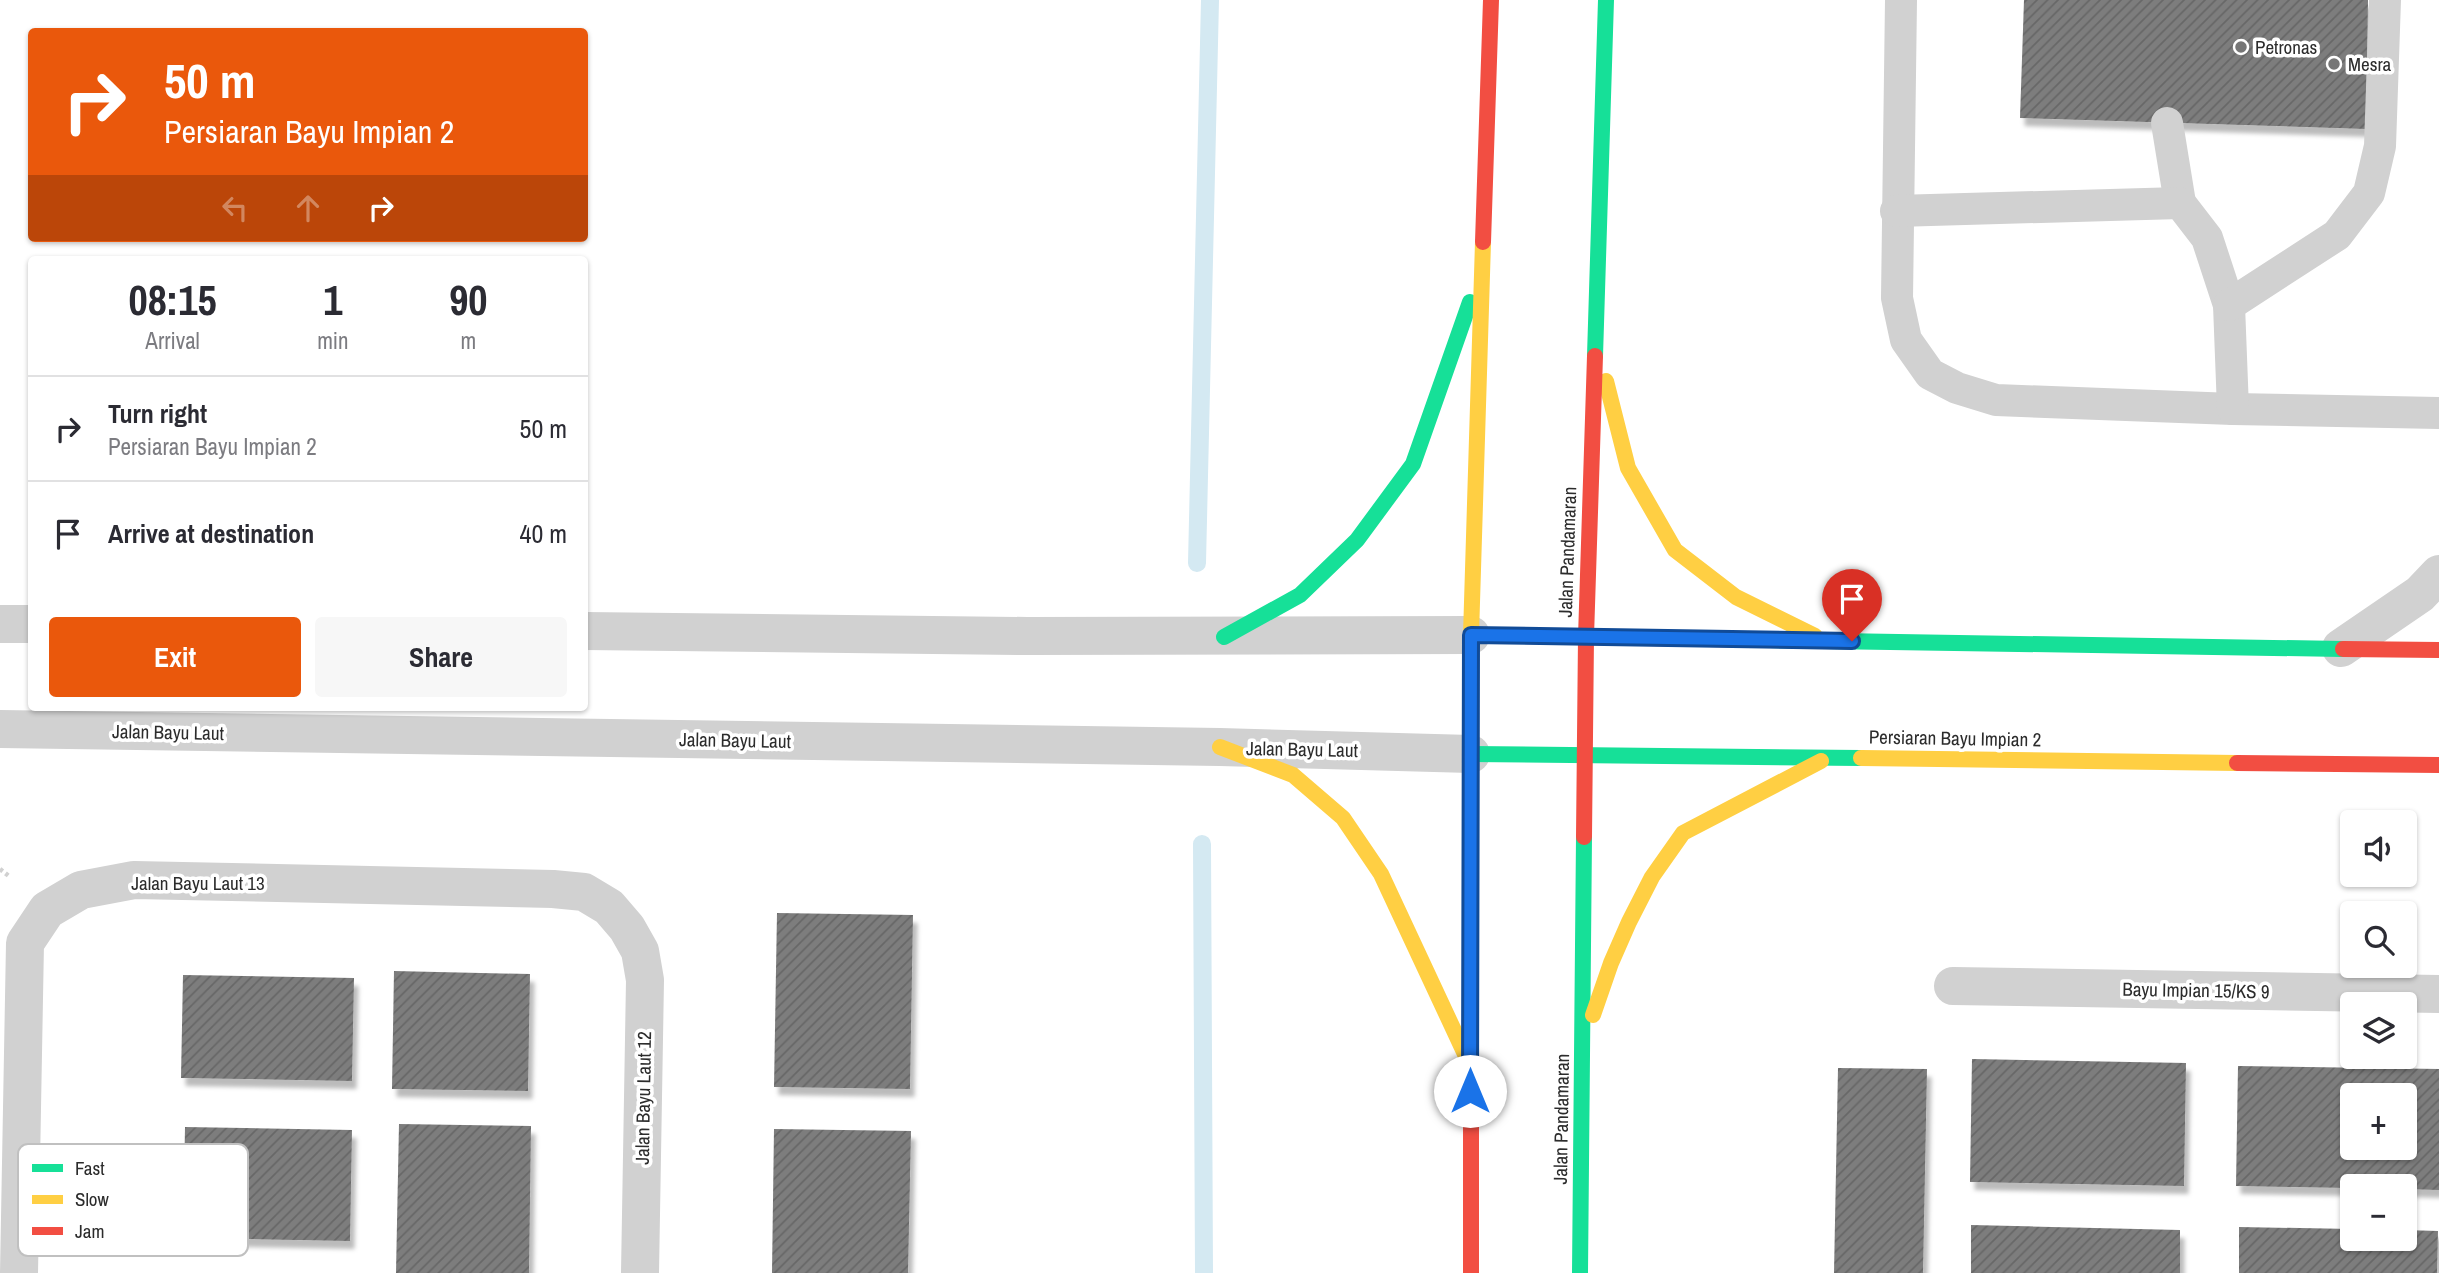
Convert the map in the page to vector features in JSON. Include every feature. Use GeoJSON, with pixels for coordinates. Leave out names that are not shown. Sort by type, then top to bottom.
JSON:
{"type":"FeatureCollection","features":[{"type":"Feature","properties":{"kind":"main road"},"geometry":{"type":"LineString","coordinates":[[1471,1273],[1471,635],[1491,0]]}},
{"type":"Feature","properties":{"kind":"main road","name":"Jalan Pandamaran"},"geometry":{"type":"LineString","coordinates":[[1580,1273],[1586,637],[1605,0]]}},
{"type":"Feature","properties":{"kind":"main road"},"geometry":{"type":"LineString","coordinates":[[1224,637],[1300,595],[1357,540],[1413,464],[1483,267]]}},
{"type":"Feature","properties":{"kind":"main road"},"geometry":{"type":"LineString","coordinates":[[1595,328],[1628,468],[1675,550],[1736,597],[1825,640]]}},
{"type":"Feature","properties":{"kind":"main road"},"geometry":{"type":"LineString","coordinates":[[1471,635],[2439,650]]}},
{"type":"Feature","properties":{"kind":"main road"},"geometry":{"type":"LineString","coordinates":[[1220,747],[1293,775],[1343,818],[1381,874],[1470,1065]]}},
{"type":"Feature","properties":{"kind":"main road","name":"Persiaran Bayu Impian 2"},"geometry":{"type":"LineString","coordinates":[[1471,754],[2439,765]]}},
{"type":"Feature","properties":{"kind":"main road"},"geometry":{"type":"LineString","coordinates":[[1583,1046],[1611,963],[1629,922],[1652,877],[1683,833],[1826,758]]}},
{"type":"Feature","properties":{"kind":"street"},"geometry":{"type":"LineString","coordinates":[[2342,648],[2420,594],[2439,574]]}},
{"type":"Feature","properties":{"kind":"street"},"geometry":{"type":"LineString","coordinates":[[0,624],[28,624]]}},
{"type":"Feature","properties":{"kind":"street"},"geometry":{"type":"LineString","coordinates":[[588,631],[1224,637],[1471,635]]}},
{"type":"Feature","properties":{"kind":"street","name":"Jalan Bayu Laut"},"geometry":{"type":"LineString","coordinates":[[0,729],[1220,747],[1471,754]]}},
{"type":"Feature","properties":{"kind":"street","name":"Jalan Bayu Laut 13"},"geometry":{"type":"LineString","coordinates":[[22,1144],[26,943],[47,910],[81,890],[134,880],[553,888],[584,892],[609,907],[627,928]]}},
{"type":"Feature","properties":{"kind":"street","name":"Jalan Bayu Laut 12"},"geometry":{"type":"LineString","coordinates":[[627,928],[640,951],[645,980],[640,1273]]}},
{"type":"Feature","properties":{"kind":"street","name":"Bayu Impian 15/KS 9"},"geometry":{"type":"LineString","coordinates":[[1953,986],[2439,994]]}},
{"type":"Feature","properties":{"kind":"lane"},"geometry":{"type":"LineString","coordinates":[[1901,0],[1896,211],[1897,298],[1906,340],[1930,374],[1957,388],[1997,400],[2439,413]]}},
{"type":"Feature","properties":{"kind":"lane"},"geometry":{"type":"LineString","coordinates":[[2230,305],[2337,235],[2369,194],[2380,146],[2385,0]]}},
{"type":"Feature","properties":{"kind":"lane"},"geometry":{"type":"LineString","coordinates":[[2167,123],[2180,203],[2207,238],[2230,305],[2233,409]]}},
{"type":"Feature","properties":{"kind":"lane"},"geometry":{"type":"LineString","coordinates":[[1896,211],[2180,203]]}},
{"type":"Feature","properties":{"kind":"building"},"geometry":{"type":"Polygon","coordinates":[[[2024,0],[2368,0],[2366,129],[2020,118],[2024,0]]]}},
{"type":"Feature","properties":{"kind":"building"},"geometry":{"type":"Polygon","coordinates":[[[777,913],[913,915],[910,1089],[774,1087],[777,913]]]}},
{"type":"Feature","properties":{"kind":"building"},"geometry":{"type":"Polygon","coordinates":[[[394,971],[530,974],[528,1091],[392,1089],[394,971]]]}},
{"type":"Feature","properties":{"kind":"building"},"geometry":{"type":"Polygon","coordinates":[[[183,975],[354,978],[352,1081],[181,1078],[183,975]]]}},
{"type":"Feature","properties":{"kind":"building"},"geometry":{"type":"Polygon","coordinates":[[[1972,1059],[2186,1063],[2184,1186],[1970,1182],[1972,1059]]]}},
{"type":"Feature","properties":{"kind":"building"},"geometry":{"type":"Polygon","coordinates":[[[2238,1066],[2439,1069],[2439,1190],[2417,1189],[2417,1174],[2340,1174],[2340,1188],[2236,1186],[2238,1066]]]}},
{"type":"Feature","properties":{"kind":"building"},"geometry":{"type":"Polygon","coordinates":[[[1838,1068],[1927,1069],[1923,1273],[1834,1273],[1838,1068]]]}},
{"type":"Feature","properties":{"kind":"building"},"geometry":{"type":"Polygon","coordinates":[[[399,1124],[531,1126],[529,1273],[396,1273],[399,1124]]]}},
{"type":"Feature","properties":{"kind":"building"},"geometry":{"type":"Polygon","coordinates":[[[185,1127],[352,1130],[350,1241],[248,1239],[248,1144],[185,1144],[185,1127]]]}},
{"type":"Feature","properties":{"kind":"building"},"geometry":{"type":"Polygon","coordinates":[[[774,1129],[911,1131],[908,1273],[772,1273],[774,1129]]]}},
{"type":"Feature","properties":{"kind":"building"},"geometry":{"type":"Polygon","coordinates":[[[1971,1225],[2180,1230],[2180,1273],[1971,1273],[1971,1225]]]}},
{"type":"Feature","properties":{"kind":"building"},"geometry":{"type":"Polygon","coordinates":[[[2239,1227],[2340,1229],[2340,1251],[2417,1251],[2417,1230],[2438,1231],[2437,1273],[2239,1273],[2239,1227]]]}},
{"type":"Feature","properties":{"kind":"waterway"},"geometry":{"type":"LineString","coordinates":[[1197,563],[1210,0]]}},
{"type":"Feature","properties":{"kind":"waterway"},"geometry":{"type":"LineString","coordinates":[[1202,844],[1204,1273]]}},
{"type":"Feature","properties":{"kind":"traffic: fast"},"geometry":{"type":"LineString","coordinates":[[1595,356],[1606,0]]}},
{"type":"Feature","properties":{"kind":"traffic: fast"},"geometry":{"type":"LineString","coordinates":[[1224,637],[1300,595],[1357,540],[1413,464],[1470,302]]}},
{"type":"Feature","properties":{"kind":"traffic: fast"},"geometry":{"type":"LineString","coordinates":[[1770,640],[2343,649]]}},
{"type":"Feature","properties":{"kind":"traffic: fast"},"geometry":{"type":"LineString","coordinates":[[1471,754],[1861,758]]}},
{"type":"Feature","properties":{"kind":"traffic: fast"},"geometry":{"type":"LineString","coordinates":[[1580,1273],[1584,837]]}},
{"type":"Feature","properties":{"kind":"traffic: slow"},"geometry":{"type":"LineString","coordinates":[[1471,746],[1471,635],[1483,242]]}},
{"type":"Feature","properties":{"kind":"traffic: slow"},"geometry":{"type":"LineString","coordinates":[[1606,381],[1628,468],[1675,550],[1736,597],[1815,636]]}},
{"type":"Feature","properties":{"kind":"traffic: slow"},"geometry":{"type":"LineString","coordinates":[[1220,747],[1293,775],[1343,818],[1381,874],[1465,1054]]}},
{"type":"Feature","properties":{"kind":"traffic: slow"},"geometry":{"type":"LineString","coordinates":[[1861,758],[2237,763]]}},
{"type":"Feature","properties":{"kind":"traffic: slow"},"geometry":{"type":"LineString","coordinates":[[1593,1015],[1629,922],[1652,877],[1683,833],[1821,761]]}},
{"type":"Feature","properties":{"kind":"traffic: jam"},"geometry":{"type":"LineString","coordinates":[[1483,242],[1491,0]]}},
{"type":"Feature","properties":{"kind":"traffic: jam"},"geometry":{"type":"LineString","coordinates":[[1584,837],[1586,637],[1595,356]]}},
{"type":"Feature","properties":{"kind":"traffic: jam"},"geometry":{"type":"LineString","coordinates":[[1471,635],[1770,640]]}},
{"type":"Feature","properties":{"kind":"traffic: jam"},"geometry":{"type":"LineString","coordinates":[[2343,649],[2439,650]]}},
{"type":"Feature","properties":{"kind":"traffic: jam"},"geometry":{"type":"LineString","coordinates":[[1471,746],[1471,1273]]}},
{"type":"Feature","properties":{"kind":"traffic: jam"},"geometry":{"type":"LineString","coordinates":[[2237,763],[2439,765]]}},
{"type":"Feature","properties":{"kind":"place","name":"Petronas"},"geometry":{"type":"Point","coordinates":[2241,47]}},
{"type":"Feature","properties":{"kind":"place","name":"Mesra"},"geometry":{"type":"Point","coordinates":[2334,64]}},
{"type":"Feature","properties":{"kind":"route"},"geometry":{"type":"LineString","coordinates":[[1470,1091],[1471,635],[1852,641]]}}]}
